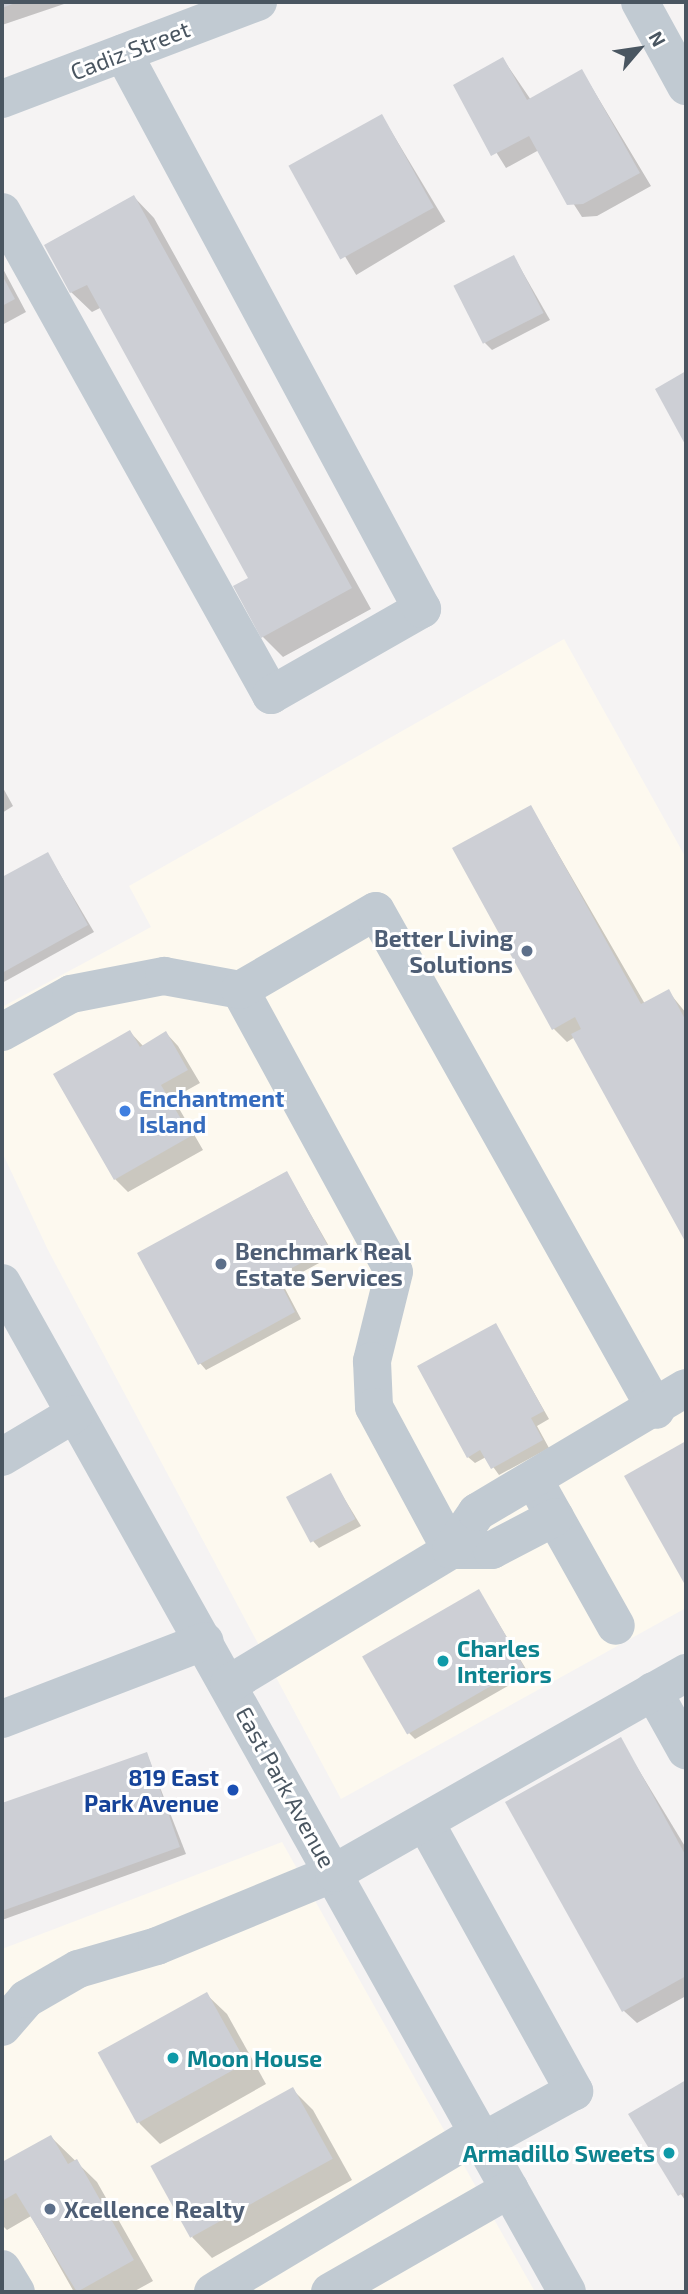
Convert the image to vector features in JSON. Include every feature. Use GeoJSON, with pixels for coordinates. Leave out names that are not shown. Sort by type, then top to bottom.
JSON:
{"type":"FeatureCollection","features":[{"type":"Feature","properties":{"kind":"street","name":"Cadiz Street"},"geometry":{"type":"LineString","coordinates":[[2,99],[258,2]]}},
{"type":"Feature","properties":{"kind":"street"},"geometry":{"type":"LineString","coordinates":[[639,2],[686,86]]}},
{"type":"Feature","properties":{"kind":"street"},"geometry":{"type":"LineString","coordinates":[[2,212],[271,695],[422,609],[123,53]]}},
{"type":"Feature","properties":{"kind":"street"},"geometry":{"type":"LineString","coordinates":[[2,1032],[71,994],[164,976],[240,990],[376,911],[656,1410]]}},
{"type":"Feature","properties":{"kind":"street"},"geometry":{"type":"LineString","coordinates":[[240,990],[394,1272],[372,1361],[374,1407],[451,1550]]}},
{"type":"Feature","properties":{"kind":"street","name":"East Park Avenue"},"geometry":{"type":"LineString","coordinates":[[2,1283],[74,1414],[205,1640],[567,2292]]}},
{"type":"Feature","properties":{"kind":"street"},"geometry":{"type":"LineString","coordinates":[[229,1684],[451,1550],[477,1512],[656,1410],[686,1388]]}},
{"type":"Feature","properties":{"kind":"street"},"geometry":{"type":"LineString","coordinates":[[2,1457],[74,1414]]}},
{"type":"Feature","properties":{"kind":"street"},"geometry":{"type":"LineString","coordinates":[[534,1480],[616,1626]]}},
{"type":"Feature","properties":{"kind":"street"},"geometry":{"type":"LineString","coordinates":[[451,1550],[492,1550],[555,1517]]}},
{"type":"Feature","properties":{"kind":"street"},"geometry":{"type":"LineString","coordinates":[[2,1719],[205,1640]]}},
{"type":"Feature","properties":{"kind":"street"},"geometry":{"type":"LineString","coordinates":[[2,2027],[26,2000],[78,1969],[157,1946],[334,1873],[686,1673]]}},
{"type":"Feature","properties":{"kind":"street"},"geometry":{"type":"LineString","coordinates":[[653,1691],[686,1749]]}},
{"type":"Feature","properties":{"kind":"street"},"geometry":{"type":"LineString","coordinates":[[213,2292],[481,2137],[574,2091],[425,1822]]}},
{"type":"Feature","properties":{"kind":"street"},"geometry":{"type":"LineString","coordinates":[[330,2292],[510,2189]]}},
{"type":"Feature","properties":{"kind":"street"},"geometry":{"type":"LineString","coordinates":[[2,2269],[16,2292]]}},
{"type":"Feature","properties":{"kind":"shaded area"},"geometry":{"type":"Polygon","coordinates":[[[564,639],[686,858],[686,1608],[341,1799],[48,1250],[2,1152],[2,1007],[151,927],[129,886],[564,639]]]}},
{"type":"Feature","properties":{"kind":"shaded area"},"geometry":{"type":"Polygon","coordinates":[[[282,1842],[535,2292],[2,2292],[2,1949],[282,1842]]]}},
{"type":"Feature","properties":{"kind":"building"},"geometry":{"type":"Polygon","coordinates":[[[2,2],[18,2],[2,8],[2,2]]]}},
{"type":"Feature","properties":{"kind":"building"},"geometry":{"type":"Polygon","coordinates":[[[503,57],[527,100],[582,69],[640,173],[583,204],[567,205],[529,136],[491,156],[453,85],[503,57]]]}},
{"type":"Feature","properties":{"kind":"building"},"geometry":{"type":"Polygon","coordinates":[[[382,114],[434,208],[340,259],[288,166],[382,114]]]}},
{"type":"Feature","properties":{"kind":"building"},"geometry":{"type":"Polygon","coordinates":[[[134,195],[352,588],[261,638],[233,586],[248,578],[87,285],[70,293],[44,245],[134,195]]]}},
{"type":"Feature","properties":{"kind":"building"},"geometry":{"type":"Polygon","coordinates":[[[514,255],[544,313],[483,344],[453,286],[514,255]]]}},
{"type":"Feature","properties":{"kind":"building"},"geometry":{"type":"Polygon","coordinates":[[[2,275],[15,299],[2,306],[2,275]]]}},
{"type":"Feature","properties":{"kind":"building"},"geometry":{"type":"Polygon","coordinates":[[[686,371],[686,446],[655,389],[686,371]]]}},
{"type":"Feature","properties":{"kind":"building"},"geometry":{"type":"Polygon","coordinates":[[[531,805],[641,1004],[669,989],[686,1021],[686,1243],[571,1034],[581,1029],[575,1017],[552,1030],[452,848],[531,805]]]}},
{"type":"Feature","properties":{"kind":"building"},"geometry":{"type":"Polygon","coordinates":[[[48,852],[88,925],[2,973],[2,877],[48,852]]]}},
{"type":"Feature","properties":{"kind":"building","name":"Enchantment Island"},"geometry":{"type":"Polygon","coordinates":[[[130,1030],[140,1047],[166,1031],[188,1070],[161,1085],[191,1136],[114,1180],[53,1074],[130,1030]]]}},
{"type":"Feature","properties":{"kind":"building","name":"Benchmark Real Estate Services"},"geometry":{"type":"Polygon","coordinates":[[[287,1171],[329,1248],[277,1276],[295,1312],[198,1365],[137,1253],[287,1171]]]}},
{"type":"Feature","properties":{"kind":"building"},"geometry":{"type":"Polygon","coordinates":[[[496,1323],[544,1411],[531,1418],[543,1440],[491,1469],[480,1450],[467,1458],[417,1366],[496,1323]]]}},
{"type":"Feature","properties":{"kind":"building"},"geometry":{"type":"Polygon","coordinates":[[[686,1441],[686,1581],[684,1583],[624,1476],[686,1441]]]}},
{"type":"Feature","properties":{"kind":"building"},"geometry":{"type":"Polygon","coordinates":[[[331,1473],[355,1519],[310,1543],[286,1497],[331,1473]]]}},
{"type":"Feature","properties":{"kind":"building","name":"Charles Interiors"},"geometry":{"type":"Polygon","coordinates":[[[479,1589],[524,1667],[407,1734],[362,1656],[479,1589]]]}},
{"type":"Feature","properties":{"kind":"building"},"geometry":{"type":"Polygon","coordinates":[[[621,1737],[686,1856],[686,1976],[622,2012],[505,1802],[621,1737]]]}},
{"type":"Feature","properties":{"kind":"building"},"geometry":{"type":"Polygon","coordinates":[[[147,1752],[180,1847],[2,1911],[2,1803],[147,1752]]]}},
{"type":"Feature","properties":{"kind":"building","name":"Moon House"},"geometry":{"type":"Polygon","coordinates":[[[207,1992],[246,2063],[137,2123],[98,2053],[207,1992]]]}},
{"type":"Feature","properties":{"kind":"building","name":"Armadillo Sweets"},"geometry":{"type":"Polygon","coordinates":[[[686,2080],[686,2191],[678,2196],[628,2114],[686,2080]]]}},
{"type":"Feature","properties":{"kind":"building"},"geometry":{"type":"Polygon","coordinates":[[[293,2087],[333,2159],[190,2238],[150,2166],[293,2087]]]}},
{"type":"Feature","properties":{"kind":"building"},"geometry":{"type":"Polygon","coordinates":[[[51,2135],[68,2164],[77,2159],[134,2260],[77,2292],[16,2193],[2,2201],[2,2162],[51,2135]]]}},
{"type":"Feature","properties":{"kind":"place","name":"Better Living Solutions"},"geometry":{"type":"Point","coordinates":[527,951]}},
{"type":"Feature","properties":{"kind":"place","name":"Enchantment Island"},"geometry":{"type":"Point","coordinates":[125,1111]}},
{"type":"Feature","properties":{"kind":"place","name":"Benchmark Real Estate Services"},"geometry":{"type":"Point","coordinates":[221,1264]}},
{"type":"Feature","properties":{"kind":"place","name":"Charles Interiors"},"geometry":{"type":"Point","coordinates":[443,1661]}},
{"type":"Feature","properties":{"kind":"place","name":"819 East Park Avenue"},"geometry":{"type":"Point","coordinates":[233,1790]}},
{"type":"Feature","properties":{"kind":"place","name":"Moon House"},"geometry":{"type":"Point","coordinates":[173,2058]}},
{"type":"Feature","properties":{"kind":"place","name":"Armadillo Sweets"},"geometry":{"type":"Point","coordinates":[669,2153]}},
{"type":"Feature","properties":{"kind":"place","name":"Xcellence Realty"},"geometry":{"type":"Point","coordinates":[50,2209]}}]}
